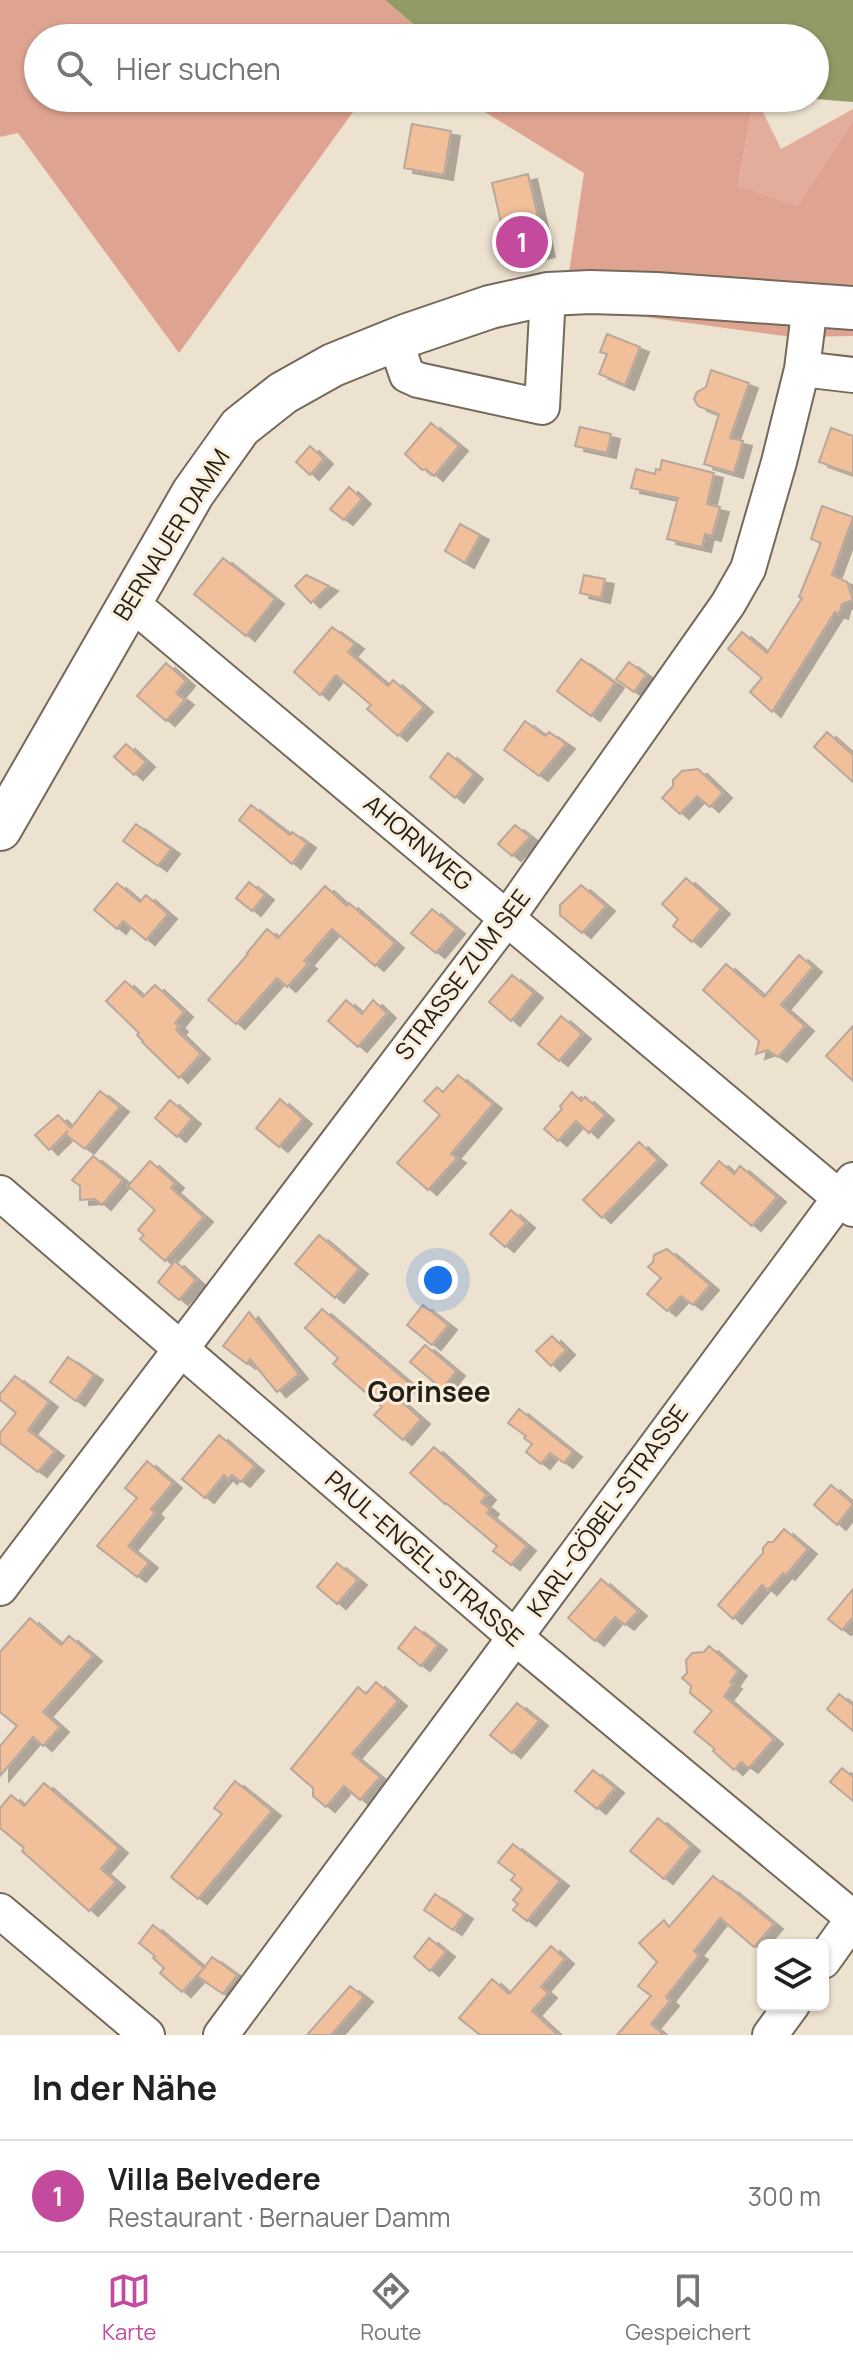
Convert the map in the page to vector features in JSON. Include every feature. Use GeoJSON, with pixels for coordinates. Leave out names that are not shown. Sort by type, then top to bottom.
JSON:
{"type":"FeatureCollection","features":[{"type":"Feature","properties":{"kind":"main road","name":"BERNAUER DAMM"},"geometry":{"type":"LineString","coordinates":[[0,829],[180,513],[240,427],[283,393],[333,365],[401,357],[490,307],[548,294],[656,294],[853,308]]}},
{"type":"Feature","properties":{"kind":"street"},"geometry":{"type":"LineString","coordinates":[[401,357],[418,380],[542,407],[548,294]]}},
{"type":"Feature","properties":{"kind":"street","name":"STRASSE ZUM SEE"},"geometry":{"type":"LineString","coordinates":[[0,1588],[507,918],[728,604],[748,569],[779,462],[802,369],[810,305]]}},
{"type":"Feature","properties":{"kind":"street"},"geometry":{"type":"LineString","coordinates":[[802,369],[853,375]]}},
{"type":"Feature","properties":{"kind":"street","name":"AHORNWEG"},"geometry":{"type":"LineString","coordinates":[[128,603],[286,731],[507,918],[849,1196]]}},
{"type":"Feature","properties":{"kind":"street","name":"PAUL-ENGEL-STRASSE"},"geometry":{"type":"LineString","coordinates":[[0,1193],[515,1637],[853,1919]]}},
{"type":"Feature","properties":{"kind":"street","name":"KARL-GÖBEL-STRASSE"},"geometry":{"type":"LineString","coordinates":[[221,2035],[515,1637],[849,1196]]}},
{"type":"Feature","properties":{"kind":"street"},"geometry":{"type":"LineString","coordinates":[[0,1911],[147,2035]]}},
{"type":"Feature","properties":{"kind":"street"},"geometry":{"type":"LineString","coordinates":[[829,1953],[853,1919]]}},
{"type":"Feature","properties":{"kind":"street"},"geometry":{"type":"LineString","coordinates":[[770,2035],[788,2011]]}},
{"type":"Feature","properties":{"kind":"shaded area"},"geometry":{"type":"Polygon","coordinates":[[[0,0],[385,0],[413,24],[24,24],[24,112],[353,112],[179,353],[18,133],[0,137],[0,0]]]}},
{"type":"Feature","properties":{"kind":"shaded area"},"geometry":{"type":"Polygon","coordinates":[[[385,0],[853,0],[853,102],[829,100],[829,24],[413,24],[385,0]]]}},
{"type":"Feature","properties":{"kind":"shaded area"},"geometry":{"type":"Polygon","coordinates":[[[853,109],[853,121],[797,206],[738,187],[751,112],[763,112],[781,149],[853,109]]]}},
{"type":"Feature","properties":{"kind":"shaded area"},"geometry":{"type":"Polygon","coordinates":[[[485,112],[751,112],[738,186],[797,206],[853,121],[853,336],[792,337],[564,306],[584,173],[485,112]]]}},
{"type":"Feature","properties":{"kind":"building"},"geometry":{"type":"Polygon","coordinates":[[[412,124],[451,131],[444,175],[404,168],[412,124]]]}},
{"type":"Feature","properties":{"kind":"building"},"geometry":{"type":"Polygon","coordinates":[[[528,174],[546,252],[504,262],[497,233],[503,231],[492,183],[528,174]]]}},
{"type":"Feature","properties":{"kind":"building"},"geometry":{"type":"Polygon","coordinates":[[[607,334],[640,347],[625,385],[599,374],[607,354],[600,352],[607,334]]]}},
{"type":"Feature","properties":{"kind":"building"},"geometry":{"type":"Polygon","coordinates":[[[711,370],[749,383],[730,438],[743,441],[734,473],[704,464],[719,414],[698,406],[694,399],[697,392],[706,387],[711,370]]]}},
{"type":"Feature","properties":{"kind":"building"},"geometry":{"type":"Polygon","coordinates":[[[431,423],[459,446],[434,476],[426,469],[422,470],[405,454],[431,423]]]}},
{"type":"Feature","properties":{"kind":"building"},"geometry":{"type":"Polygon","coordinates":[[[580,427],[611,434],[607,453],[575,446],[580,427]]]}},
{"type":"Feature","properties":{"kind":"building"},"geometry":{"type":"Polygon","coordinates":[[[831,428],[853,436],[853,474],[819,462],[831,428]]]}},
{"type":"Feature","properties":{"kind":"building"},"geometry":{"type":"Polygon","coordinates":[[[310,446],[324,459],[310,475],[296,462],[310,446]]]}},
{"type":"Feature","properties":{"kind":"building"},"geometry":{"type":"Polygon","coordinates":[[[662,460],[714,473],[707,504],[720,507],[712,536],[705,534],[702,547],[667,539],[678,498],[631,488],[636,469],[655,474],[656,469],[660,470],[662,460]]]}},
{"type":"Feature","properties":{"kind":"building"},"geometry":{"type":"Polygon","coordinates":[[[349,487],[362,499],[344,520],[330,509],[349,487]]]}},
{"type":"Feature","properties":{"kind":"building"},"geometry":{"type":"Polygon","coordinates":[[[822,506],[853,517],[832,575],[847,582],[853,600],[842,604],[839,614],[835,612],[772,712],[750,692],[762,678],[728,649],[742,632],[767,653],[802,598],[799,597],[821,543],[811,539],[822,506]]]}},
{"type":"Feature","properties":{"kind":"building"},"geometry":{"type":"Polygon","coordinates":[[[460,524],[480,535],[465,563],[445,551],[460,524]]]}},
{"type":"Feature","properties":{"kind":"building"},"geometry":{"type":"Polygon","coordinates":[[[223,558],[275,599],[246,636],[194,594],[223,558]]]}},
{"type":"Feature","properties":{"kind":"building"},"geometry":{"type":"Polygon","coordinates":[[[306,575],[329,586],[311,603],[295,586],[306,575]]]}},
{"type":"Feature","properties":{"kind":"building"},"geometry":{"type":"Polygon","coordinates":[[[584,575],[605,579],[601,598],[580,593],[584,575]]]}},
{"type":"Feature","properties":{"kind":"building"},"geometry":{"type":"Polygon","coordinates":[[[332,627],[355,644],[348,652],[388,686],[393,680],[424,707],[398,736],[367,709],[371,705],[336,675],[320,695],[294,672],[332,627]]]}},
{"type":"Feature","properties":{"kind":"building"},"geometry":{"type":"Polygon","coordinates":[[[581,659],[615,683],[591,716],[557,691],[581,659]]]}},
{"type":"Feature","properties":{"kind":"building"},"geometry":{"type":"Polygon","coordinates":[[[629,662],[646,675],[634,692],[616,679],[629,662]]]}},
{"type":"Feature","properties":{"kind":"building"},"geometry":{"type":"Polygon","coordinates":[[[166,663],[186,681],[176,693],[185,700],[166,721],[137,696],[166,663]]]}},
{"type":"Feature","properties":{"kind":"building"},"geometry":{"type":"Polygon","coordinates":[[[525,721],[545,736],[549,732],[566,744],[539,776],[504,750],[525,721]]]}},
{"type":"Feature","properties":{"kind":"building"},"geometry":{"type":"Polygon","coordinates":[[[827,732],[853,755],[853,782],[814,747],[827,732]]]}},
{"type":"Feature","properties":{"kind":"building"},"geometry":{"type":"Polygon","coordinates":[[[126,744],[146,762],[134,775],[114,757],[126,744]]]}},
{"type":"Feature","properties":{"kind":"building"},"geometry":{"type":"Polygon","coordinates":[[[448,753],[474,774],[455,798],[430,777],[448,753]]]}},
{"type":"Feature","properties":{"kind":"building"},"geometry":{"type":"Polygon","coordinates":[[[698,769],[723,793],[710,807],[697,796],[680,814],[662,798],[682,771],[698,769]]]}},
{"type":"Feature","properties":{"kind":"building"},"geometry":{"type":"Polygon","coordinates":[[[251,805],[290,835],[292,832],[307,843],[292,864],[239,820],[251,805]]]}},
{"type":"Feature","properties":{"kind":"building"},"geometry":{"type":"Polygon","coordinates":[[[136,824],[171,849],[158,866],[123,841],[136,824]]]}},
{"type":"Feature","properties":{"kind":"building"},"geometry":{"type":"Polygon","coordinates":[[[515,825],[530,837],[512,856],[498,844],[515,825]]]}},
{"type":"Feature","properties":{"kind":"building"},"geometry":{"type":"Polygon","coordinates":[[[686,878],[721,909],[692,942],[673,926],[678,919],[662,904],[686,878]]]}},
{"type":"Feature","properties":{"kind":"building"},"geometry":{"type":"Polygon","coordinates":[[[249,882],[265,895],[252,911],[236,898],[249,882]]]}},
{"type":"Feature","properties":{"kind":"building"},"geometry":{"type":"Polygon","coordinates":[[[117,883],[140,902],[146,895],[168,914],[146,940],[123,921],[117,929],[94,910],[117,883]]]}},
{"type":"Feature","properties":{"kind":"building"},"geometry":{"type":"Polygon","coordinates":[[[581,885],[606,906],[582,933],[560,915],[560,905],[581,885]]]}},
{"type":"Feature","properties":{"kind":"building"},"geometry":{"type":"Polygon","coordinates":[[[325,886],[395,943],[375,966],[332,929],[304,961],[308,964],[287,987],[277,978],[236,1024],[208,1000],[267,929],[278,938],[325,886]]]}},
{"type":"Feature","properties":{"kind":"building"},"geometry":{"type":"Polygon","coordinates":[[[432,909],[456,929],[436,953],[411,933],[432,909]]]}},
{"type":"Feature","properties":{"kind":"building"},"geometry":{"type":"Polygon","coordinates":[[[799,955],[813,967],[781,1005],[805,1026],[778,1057],[768,1050],[756,1054],[759,1041],[703,990],[726,964],[764,997],[799,955]]]}},
{"type":"Feature","properties":{"kind":"building"},"geometry":{"type":"Polygon","coordinates":[[[512,975],[534,993],[511,1021],[489,1002],[512,975]]]}},
{"type":"Feature","properties":{"kind":"building"},"geometry":{"type":"Polygon","coordinates":[[[125,981],[143,997],[155,985],[184,1012],[175,1023],[179,1027],[176,1030],[201,1054],[179,1078],[106,1001],[125,981]]]}},
{"type":"Feature","properties":{"kind":"building"},"geometry":{"type":"Polygon","coordinates":[[[346,1000],[362,1014],[373,1000],[387,1013],[358,1047],[328,1021],[346,1000]]]}},
{"type":"Feature","properties":{"kind":"building"},"geometry":{"type":"Polygon","coordinates":[[[561,1016],[582,1034],[559,1061],[538,1044],[561,1016]]]}},
{"type":"Feature","properties":{"kind":"building"},"geometry":{"type":"Polygon","coordinates":[[[853,1026],[853,1081],[826,1056],[853,1026]]]}},
{"type":"Feature","properties":{"kind":"building"},"geometry":{"type":"Polygon","coordinates":[[[458,1075],[493,1104],[451,1154],[457,1158],[428,1190],[397,1163],[440,1115],[424,1101],[437,1087],[443,1092],[458,1075]]]}},
{"type":"Feature","properties":{"kind":"building"},"geometry":{"type":"Polygon","coordinates":[[[100,1091],[120,1107],[85,1149],[65,1134],[49,1150],[35,1135],[58,1115],[71,1128],[100,1091]]]}},
{"type":"Feature","properties":{"kind":"building"},"geometry":{"type":"Polygon","coordinates":[[[572,1092],[581,1101],[585,1097],[605,1115],[589,1133],[576,1121],[558,1141],[544,1129],[572,1092]]]}},
{"type":"Feature","properties":{"kind":"building"},"geometry":{"type":"Polygon","coordinates":[[[280,1099],[303,1119],[279,1147],[256,1128],[280,1099]]]}},
{"type":"Feature","properties":{"kind":"building"},"geometry":{"type":"Polygon","coordinates":[[[170,1100],[192,1119],[177,1137],[155,1118],[170,1100]]]}},
{"type":"Feature","properties":{"kind":"building"},"geometry":{"type":"Polygon","coordinates":[[[639,1142],[658,1160],[602,1218],[583,1200],[639,1142]]]}},
{"type":"Feature","properties":{"kind":"building"},"geometry":{"type":"Polygon","coordinates":[[[93,1156],[123,1180],[102,1205],[95,1199],[80,1200],[80,1186],[72,1180],[93,1156]]]}},
{"type":"Feature","properties":{"kind":"building"},"geometry":{"type":"Polygon","coordinates":[[[150,1161],[175,1183],[171,1188],[204,1217],[165,1261],[140,1239],[144,1235],[138,1230],[155,1210],[128,1186],[150,1161]]]}},
{"type":"Feature","properties":{"kind":"building"},"geometry":{"type":"Polygon","coordinates":[[[719,1161],[734,1174],[740,1166],[777,1197],[752,1226],[701,1183],[719,1161]]]}},
{"type":"Feature","properties":{"kind":"building"},"geometry":{"type":"Polygon","coordinates":[[[511,1210],[526,1223],[505,1247],[490,1234],[511,1210]]]}},
{"type":"Feature","properties":{"kind":"building"},"geometry":{"type":"Polygon","coordinates":[[[319,1235],[359,1269],[335,1298],[295,1264],[319,1235]]]}},
{"type":"Feature","properties":{"kind":"building"},"geometry":{"type":"Polygon","coordinates":[[[667,1249],[710,1285],[693,1305],[681,1296],[667,1311],[647,1294],[661,1278],[648,1267],[654,1255],[667,1249]]]}},
{"type":"Feature","properties":{"kind":"building"},"geometry":{"type":"Polygon","coordinates":[[[175,1261],[196,1280],[179,1300],[158,1282],[175,1261]]]}},
{"type":"Feature","properties":{"kind":"building"},"geometry":{"type":"Polygon","coordinates":[[[423,1305],[448,1325],[432,1345],[407,1325],[423,1305]]]}},
{"type":"Feature","properties":{"kind":"building"},"geometry":{"type":"Polygon","coordinates":[[[322,1309],[409,1383],[397,1398],[421,1419],[403,1440],[374,1415],[382,1407],[333,1364],[338,1358],[305,1328],[322,1309]]]}},
{"type":"Feature","properties":{"kind":"building"},"geometry":{"type":"Polygon","coordinates":[[[249,1312],[299,1374],[277,1392],[250,1359],[247,1364],[223,1346],[249,1312]]]}},
{"type":"Feature","properties":{"kind":"building"},"geometry":{"type":"Polygon","coordinates":[[[552,1336],[566,1350],[551,1366],[536,1351],[552,1336]]]}},
{"type":"Feature","properties":{"kind":"building"},"geometry":{"type":"Polygon","coordinates":[[[425,1345],[456,1371],[442,1389],[410,1362],[425,1345]]]}},
{"type":"Feature","properties":{"kind":"building"},"geometry":{"type":"Polygon","coordinates":[[[68,1357],[94,1375],[76,1401],[50,1382],[68,1357]]]}},
{"type":"Feature","properties":{"kind":"building"},"geometry":{"type":"Polygon","coordinates":[[[15,1376],[49,1402],[28,1430],[55,1451],[38,1472],[0,1443],[0,1433],[16,1413],[0,1400],[0,1394],[15,1376]]]}},
{"type":"Feature","properties":{"kind":"building"},"geometry":{"type":"Polygon","coordinates":[[[519,1409],[573,1452],[564,1463],[550,1453],[541,1464],[526,1452],[532,1444],[508,1423],[519,1409]]]}},
{"type":"Feature","properties":{"kind":"building"},"geometry":{"type":"Polygon","coordinates":[[[219,1435],[255,1466],[241,1482],[232,1475],[228,1479],[224,1475],[205,1498],[182,1479],[219,1435]]]}},
{"type":"Feature","properties":{"kind":"building"},"geometry":{"type":"Polygon","coordinates":[[[434,1447],[487,1495],[481,1502],[490,1509],[487,1513],[527,1546],[511,1565],[493,1551],[497,1546],[410,1473],[434,1447]]]}},
{"type":"Feature","properties":{"kind":"building"},"geometry":{"type":"Polygon","coordinates":[[[147,1461],[173,1483],[151,1509],[155,1513],[128,1546],[149,1563],[137,1577],[97,1546],[137,1498],[125,1488],[147,1461]]]}},
{"type":"Feature","properties":{"kind":"building"},"geometry":{"type":"Polygon","coordinates":[[[831,1485],[853,1504],[837,1525],[814,1505],[831,1485]]]}},
{"type":"Feature","properties":{"kind":"building"},"geometry":{"type":"Polygon","coordinates":[[[784,1529],[808,1549],[786,1575],[783,1573],[768,1590],[762,1585],[733,1619],[718,1605],[763,1553],[768,1542],[773,1542],[784,1529]]]}},
{"type":"Feature","properties":{"kind":"building"},"geometry":{"type":"Polygon","coordinates":[[[337,1563],[358,1580],[337,1604],[317,1587],[337,1563]]]}},
{"type":"Feature","properties":{"kind":"building"},"geometry":{"type":"Polygon","coordinates":[[[601,1579],[638,1611],[625,1625],[615,1617],[595,1641],[568,1618],[601,1579]]]}},
{"type":"Feature","properties":{"kind":"building"},"geometry":{"type":"Polygon","coordinates":[[[853,1589],[853,1617],[842,1630],[828,1619],[853,1589]]]}},
{"type":"Feature","properties":{"kind":"building"},"geometry":{"type":"Polygon","coordinates":[[[30,1618],[61,1645],[69,1636],[93,1656],[43,1712],[60,1727],[43,1746],[33,1737],[0,1776],[0,1746],[17,1726],[0,1712],[0,1652],[30,1618]]]}},
{"type":"Feature","properties":{"kind":"building"},"geometry":{"type":"Polygon","coordinates":[[[415,1627],[438,1645],[421,1666],[398,1648],[415,1627]]]}},
{"type":"Feature","properties":{"kind":"building"},"geometry":{"type":"Polygon","coordinates":[[[709,1646],[738,1671],[724,1696],[774,1739],[749,1768],[741,1762],[734,1770],[694,1732],[712,1711],[690,1693],[691,1686],[682,1678],[687,1673],[686,1660],[692,1653],[704,1652],[709,1646]]]}},
{"type":"Feature","properties":{"kind":"building"},"geometry":{"type":"Polygon","coordinates":[[[376,1682],[398,1701],[352,1754],[380,1777],[360,1800],[344,1786],[326,1807],[313,1796],[313,1788],[291,1769],[358,1687],[366,1694],[376,1682]]]}},
{"type":"Feature","properties":{"kind":"building"},"geometry":{"type":"Polygon","coordinates":[[[839,1694],[853,1705],[853,1731],[827,1709],[839,1694]]]}},
{"type":"Feature","properties":{"kind":"building"},"geometry":{"type":"Polygon","coordinates":[[[517,1703],[539,1721],[512,1753],[490,1735],[517,1703]]]}},
{"type":"Feature","properties":{"kind":"building"},"geometry":{"type":"Polygon","coordinates":[[[842,1768],[853,1777],[853,1801],[830,1782],[842,1768]]]}},
{"type":"Feature","properties":{"kind":"building"},"geometry":{"type":"Polygon","coordinates":[[[593,1770],[615,1788],[597,1809],[575,1791],[593,1770]]]}},
{"type":"Feature","properties":{"kind":"building"},"geometry":{"type":"Polygon","coordinates":[[[235,1781],[272,1811],[198,1899],[171,1877],[222,1814],[214,1808],[235,1781]]]}},
{"type":"Feature","properties":{"kind":"building"},"geometry":{"type":"Polygon","coordinates":[[[44,1783],[119,1848],[101,1869],[116,1882],[89,1911],[0,1828],[0,1808],[11,1795],[24,1806],[44,1783]]]}},
{"type":"Feature","properties":{"kind":"building"},"geometry":{"type":"Polygon","coordinates":[[[658,1818],[691,1846],[664,1879],[630,1851],[658,1818]]]}},
{"type":"Feature","properties":{"kind":"building"},"geometry":{"type":"Polygon","coordinates":[[[513,1844],[560,1881],[527,1921],[513,1910],[518,1904],[513,1900],[522,1889],[511,1880],[515,1875],[498,1862],[513,1844]]]}},
{"type":"Feature","properties":{"kind":"building"},"geometry":{"type":"Polygon","coordinates":[[[713,1876],[774,1924],[761,1939],[757,1939],[754,1947],[720,1918],[694,1951],[699,1955],[666,1997],[670,2001],[651,2024],[664,2035],[617,2035],[651,1996],[638,1986],[657,1962],[639,1943],[664,1920],[669,1927],[713,1876]]]}},
{"type":"Feature","properties":{"kind":"building"},"geometry":{"type":"Polygon","coordinates":[[[435,1894],[464,1914],[453,1930],[424,1910],[435,1894]]]}},
{"type":"Feature","properties":{"kind":"building"},"geometry":{"type":"Polygon","coordinates":[[[153,1925],[204,1968],[212,1957],[237,1975],[223,1994],[197,1976],[203,1969],[182,1992],[160,1973],[164,1968],[139,1943],[153,1925]]]}},
{"type":"Feature","properties":{"kind":"building"},"geometry":{"type":"Polygon","coordinates":[[[429,1938],[446,1952],[430,1971],[414,1957],[429,1938]]]}},
{"type":"Feature","properties":{"kind":"building"},"geometry":{"type":"Polygon","coordinates":[[[551,1946],[565,1959],[541,1987],[548,1993],[532,2011],[558,2035],[480,2035],[459,2018],[492,1979],[509,1994],[551,1946]]]}},
{"type":"Feature","properties":{"kind":"building"},"geometry":{"type":"Polygon","coordinates":[[[350,1986],[364,1997],[331,2035],[307,2035],[350,1986]]]}},
{"type":"Feature","properties":{"kind":"place","name":"Villa Belvedere"},"geometry":{"type":"Point","coordinates":[522,242]}},
{"type":"Feature","properties":{"kind":"district","name":"Gorinsee"},"geometry":{"type":"Point","coordinates":[429,1392]}}]}
